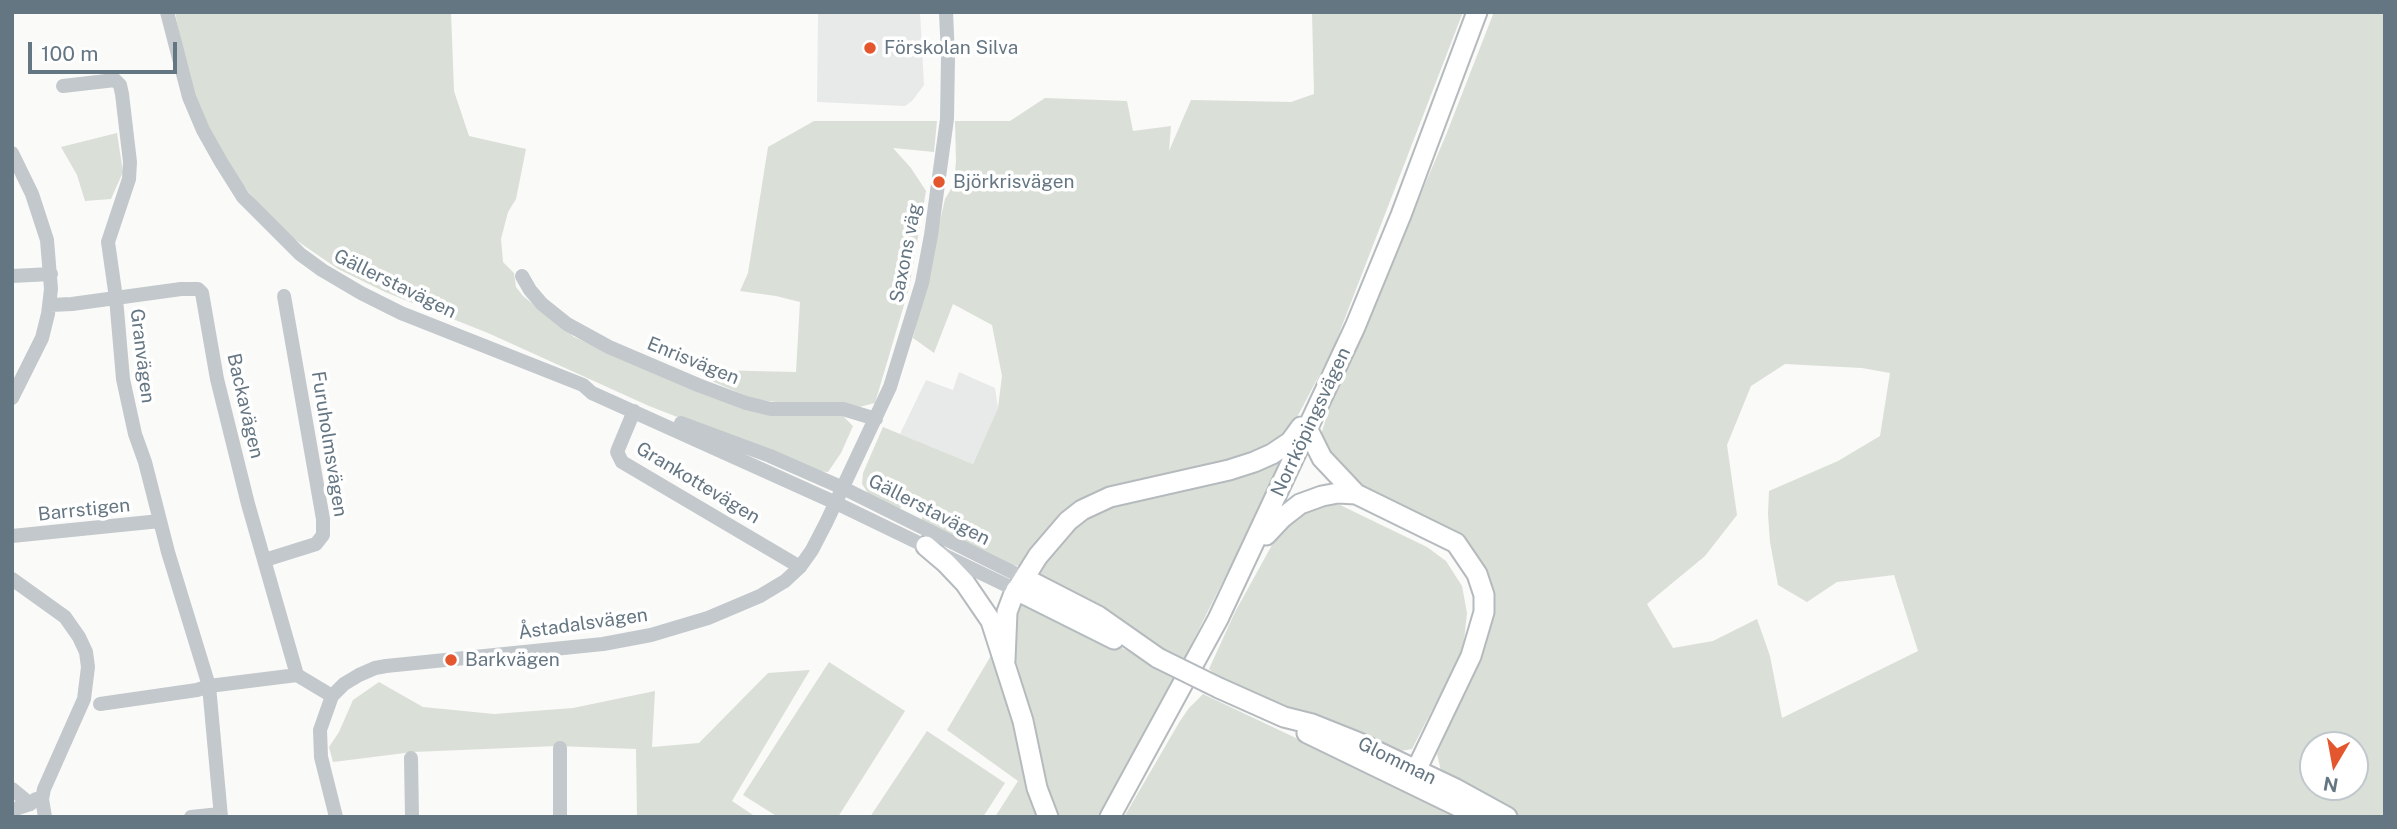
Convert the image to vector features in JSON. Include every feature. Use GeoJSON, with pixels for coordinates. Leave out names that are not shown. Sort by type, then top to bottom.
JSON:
{"type":"FeatureCollection","features":[{"type":"Feature","properties":{"kind":"main road","name":"Norrköpingsvägen"},"geometry":{"type":"LineString","coordinates":[[1110,817],[1198,658],[1355,327],[1401,215],[1477,12]]}},
{"type":"Feature","properties":{"kind":"main road"},"geometry":{"type":"LineString","coordinates":[[1005,660],[1007,612],[1020,584],[1054,536],[1082,510],[1110,497],[1254,462],[1290,442],[1315,408]]}},
{"type":"Feature","properties":{"kind":"main road"},"geometry":{"type":"LineString","coordinates":[[1307,428],[1322,458],[1356,494],[1455,543],[1477,574],[1484,595],[1484,612],[1471,656],[1413,776]]}},
{"type":"Feature","properties":{"kind":"main road"},"geometry":{"type":"LineString","coordinates":[[1251,551],[1282,518],[1300,504],[1338,493],[1356,494]]}},
{"type":"Feature","properties":{"kind":"main road"},"geometry":{"type":"LineString","coordinates":[[926,546],[946,563],[978,598],[991,621],[1023,721],[1037,788],[1048,817]]}},
{"type":"Feature","properties":{"kind":"main road","name":"Glomman"},"geometry":{"type":"LineString","coordinates":[[1020,584],[1117,640],[1150,653],[1219,688],[1283,717],[1337,733],[1480,817]]}},
{"type":"Feature","properties":{"kind":"main road","name":"Glomman"},"geometry":{"type":"LineString","coordinates":[[1413,776],[1507,817]]}},
{"type":"Feature","properties":{"kind":"street","name":"Gällerstavägen"},"geometry":{"type":"LineString","coordinates":[[167,12],[189,97],[203,130],[243,197],[300,254],[321,270],[401,313],[583,385],[592,393],[926,546],[1020,584]]}},
{"type":"Feature","properties":{"kind":"street","name":"Saxons väg"},"geometry":{"type":"LineString","coordinates":[[836,503],[890,387],[922,283],[947,119],[946,12]]}},
{"type":"Feature","properties":{"kind":"street","name":"Granvägen"},"geometry":{"type":"LineString","coordinates":[[63,86],[115,80],[120,85],[122,94],[130,162],[129,179],[108,242],[123,379],[135,434],[208,686],[220,815]]}},
{"type":"Feature","properties":{"kind":"street"},"geometry":{"type":"LineString","coordinates":[[12,153],[32,194],[44,228],[51,274],[50,305],[42,338],[12,398]]}},
{"type":"Feature","properties":{"kind":"street"},"geometry":{"type":"LineString","coordinates":[[12,276],[51,274]]}},
{"type":"Feature","properties":{"kind":"street","name":"Enrisvägen"},"geometry":{"type":"LineString","coordinates":[[522,276],[542,304],[567,324],[609,347],[698,385],[746,403],[771,408],[843,409],[876,419]]}},
{"type":"Feature","properties":{"kind":"street","name":"Backavägen"},"geometry":{"type":"LineString","coordinates":[[50,305],[181,289],[198,289],[202,293],[217,379],[248,503],[297,675]]}},
{"type":"Feature","properties":{"kind":"street","name":"Furuholmsvägen"},"geometry":{"type":"LineString","coordinates":[[265,560],[316,544],[323,535],[323,519],[284,296]]}},
{"type":"Feature","properties":{"kind":"street","name":"Gällerstavägen"},"geometry":{"type":"LineString","coordinates":[[583,385],[595,385],[649,410],[770,456],[843,488],[1020,584]]}},
{"type":"Feature","properties":{"kind":"street","name":"Grankottevägen"},"geometry":{"type":"LineString","coordinates":[[634,411],[619,447],[622,462],[800,567]]}},
{"type":"Feature","properties":{"kind":"street","name":"Åstadalsvägen"},"geometry":{"type":"LineString","coordinates":[[332,696],[344,684],[374,668],[603,644],[661,632],[708,618],[760,596],[785,581],[813,551],[836,503]]}},
{"type":"Feature","properties":{"kind":"street","name":"Barrstigen"},"geometry":{"type":"LineString","coordinates":[[12,536],[160,522]]}},
{"type":"Feature","properties":{"kind":"street"},"geometry":{"type":"LineString","coordinates":[[12,579],[65,617],[79,637],[89,667],[84,699],[36,802],[12,810]]}},
{"type":"Feature","properties":{"kind":"street"},"geometry":{"type":"LineString","coordinates":[[100,704],[297,675],[332,696],[324,715],[319,741],[336,817]]}},
{"type":"Feature","properties":{"kind":"street"},"geometry":{"type":"LineString","coordinates":[[560,748],[560,817]]}},
{"type":"Feature","properties":{"kind":"street"},"geometry":{"type":"LineString","coordinates":[[411,758],[412,817]]}},
{"type":"Feature","properties":{"kind":"street"},"geometry":{"type":"LineString","coordinates":[[12,789],[36,802],[45,817]]}},
{"type":"Feature","properties":{"kind":"street"},"geometry":{"type":"LineString","coordinates":[[191,817],[220,815]]}},
{"type":"Feature","properties":{"kind":"shaded area"},"geometry":{"type":"Polygon","coordinates":[[[175,12],[451,12],[454,91],[469,136],[526,149],[516,199],[508,212],[501,239],[503,262],[514,273],[516,287],[523,296],[574,337],[740,408],[843,416],[853,426],[841,453],[828,472],[816,471],[649,406],[488,333],[385,292],[338,269],[293,238],[258,204],[230,168],[205,122],[190,86],[175,12]]]}},
{"type":"Feature","properties":{"kind":"shaded area","name":"Förskolan Silva"},"geometry":{"type":"Polygon","coordinates":[[[818,12],[920,12],[924,85],[912,101],[905,106],[817,102],[818,12]]]}},
{"type":"Feature","properties":{"kind":"shaded area"},"geometry":{"type":"Polygon","coordinates":[[[1312,12],[1463,12],[1333,349],[1293,425],[1280,439],[1252,455],[1111,489],[1019,566],[1004,564],[921,520],[924,514],[903,504],[899,510],[870,496],[862,484],[863,473],[883,427],[973,464],[998,408],[1002,376],[992,325],[953,304],[934,353],[913,338],[945,199],[954,184],[955,121],[1010,121],[1045,98],[1127,101],[1133,131],[1171,126],[1169,151],[1191,100],[1291,102],[1314,94],[1312,12]]]}},
{"type":"Feature","properties":{"kind":"shaded area"},"geometry":{"type":"Polygon","coordinates":[[[1494,12],[2385,12],[2385,817],[1522,817],[1442,775],[1437,754],[1486,640],[1475,555],[1368,491],[1334,467],[1319,441],[1329,409],[1446,135],[1494,12]],[[1785,364],[1751,386],[1727,445],[1737,515],[1705,556],[1647,604],[1673,648],[1713,641],[1757,619],[1770,656],[1782,718],[1918,651],[1894,575],[1837,582],[1807,602],[1778,585],[1770,542],[1769,491],[1838,461],[1880,436],[1890,373],[1862,368],[1785,364]]]}},
{"type":"Feature","properties":{"kind":"shaded area"},"geometry":{"type":"Polygon","coordinates":[[[814,121],[937,121],[934,152],[893,148],[911,168],[926,191],[909,288],[875,403],[859,407],[839,402],[784,403],[753,399],[707,379],[711,370],[796,372],[800,302],[740,291],[748,273],[768,147],[814,121]]]}},
{"type":"Feature","properties":{"kind":"shaded area"},"geometry":{"type":"Polygon","coordinates":[[[117,133],[123,172],[111,199],[85,201],[77,175],[61,147],[117,133]]]}},
{"type":"Feature","properties":{"kind":"shaded area"},"geometry":{"type":"Polygon","coordinates":[[[959,372],[995,388],[998,408],[973,464],[900,434],[926,380],[953,390],[959,372]]]}},
{"type":"Feature","properties":{"kind":"shaded area"},"geometry":{"type":"Polygon","coordinates":[[[1286,455],[1183,661],[1033,578],[1072,527],[1099,508],[1286,455]]]}},
{"type":"Feature","properties":{"kind":"shaded area"},"geometry":{"type":"Polygon","coordinates":[[[1323,505],[1340,505],[1427,547],[1446,561],[1462,586],[1467,613],[1459,658],[1412,749],[1395,752],[1218,677],[1209,669],[1235,612],[1272,545],[1299,516],[1323,505]]]}},
{"type":"Feature","properties":{"kind":"shaded area"},"geometry":{"type":"Polygon","coordinates":[[[1020,598],[1177,675],[1098,817],[1052,817],[1041,785],[1013,652],[1011,624],[1020,598]]]}},
{"type":"Feature","properties":{"kind":"shaded area"},"geometry":{"type":"Polygon","coordinates":[[[999,642],[1043,817],[995,817],[1018,781],[947,730],[999,642]]]}},
{"type":"Feature","properties":{"kind":"shaded area"},"geometry":{"type":"Polygon","coordinates":[[[829,662],[905,711],[838,817],[778,817],[743,795],[829,662]]]}},
{"type":"Feature","properties":{"kind":"shaded area"},"geometry":{"type":"Polygon","coordinates":[[[810,670],[732,801],[756,817],[637,817],[636,749],[557,746],[413,752],[333,762],[329,747],[353,700],[379,682],[423,707],[494,714],[573,708],[655,691],[652,747],[699,743],[768,673],[810,670]]]}},
{"type":"Feature","properties":{"kind":"shaded area"},"geometry":{"type":"Polygon","coordinates":[[[1203,694],[1461,817],[1124,817],[1180,721],[1203,694]]]}},
{"type":"Feature","properties":{"kind":"shaded area"},"geometry":{"type":"Polygon","coordinates":[[[927,731],[1005,783],[983,817],[870,817],[927,731]]]}},
{"type":"Feature","properties":{"kind":"place","name":"Förskolan Silva"},"geometry":{"type":"Point","coordinates":[870,48]}},
{"type":"Feature","properties":{"kind":"place","name":"Björkrisvägen"},"geometry":{"type":"Point","coordinates":[939,182]}},
{"type":"Feature","properties":{"kind":"place","name":"Barkvägen"},"geometry":{"type":"Point","coordinates":[451,660]}}]}
